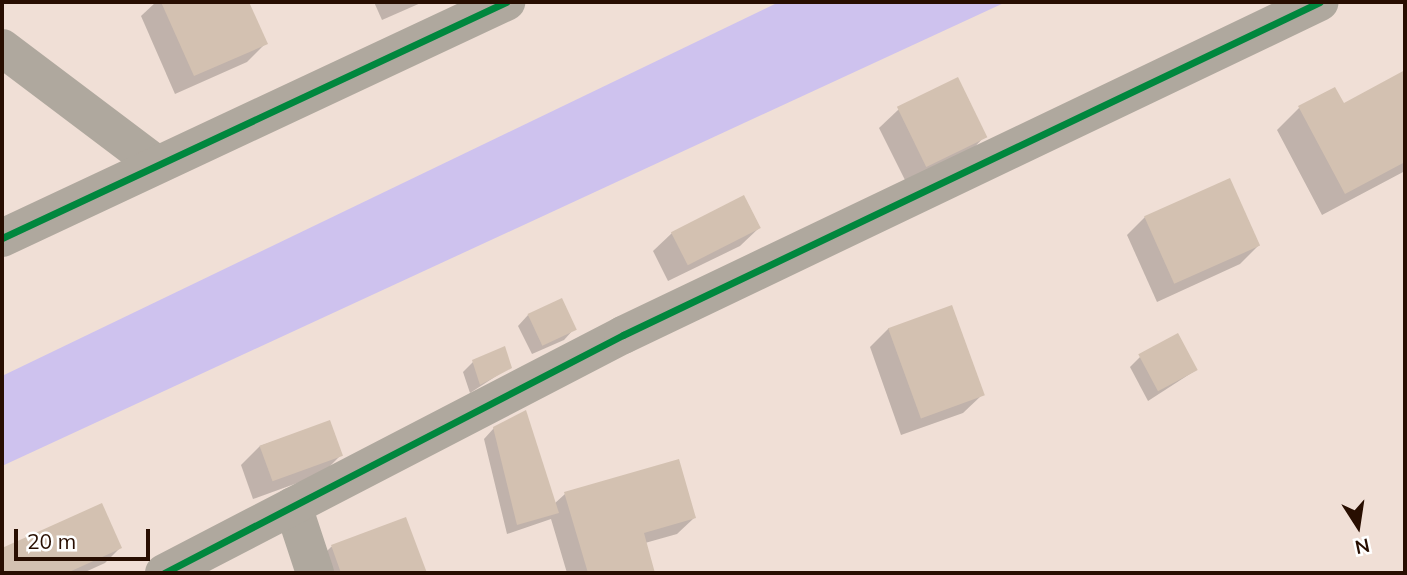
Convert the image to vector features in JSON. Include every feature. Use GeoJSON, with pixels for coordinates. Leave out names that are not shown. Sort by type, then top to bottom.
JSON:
{"type":"FeatureCollection","features":[{"type":"Feature","properties":{"kind":"street"},"geometry":{"type":"LineString","coordinates":[[2,238],[506,2]]}},
{"type":"Feature","properties":{"kind":"street"},"geometry":{"type":"LineString","coordinates":[[164,573],[623,335],[1320,2]]}},
{"type":"Feature","properties":{"kind":"street"},"geometry":{"type":"LineString","coordinates":[[2,48],[157,165]]}},
{"type":"Feature","properties":{"kind":"street"},"geometry":{"type":"LineString","coordinates":[[293,506],[315,573]]}},
{"type":"Feature","properties":{"kind":"shaded area"},"geometry":{"type":"Polygon","coordinates":[[[779,2],[1006,2],[2,466],[2,376],[779,2]]]}},
{"type":"Feature","properties":{"kind":"building"},"geometry":{"type":"Polygon","coordinates":[[[161,2],[249,2],[268,44],[194,76],[161,2]]]}},
{"type":"Feature","properties":{"kind":"building"},"geometry":{"type":"Polygon","coordinates":[[[1405,70],[1405,162],[1345,194],[1298,106],[1335,87],[1344,103],[1405,70]]]}},
{"type":"Feature","properties":{"kind":"building"},"geometry":{"type":"Polygon","coordinates":[[[958,77],[987,137],[926,167],[897,107],[958,77]]]}},
{"type":"Feature","properties":{"kind":"building"},"geometry":{"type":"Polygon","coordinates":[[[1230,178],[1260,246],[1174,284],[1144,216],[1230,178]]]}},
{"type":"Feature","properties":{"kind":"building"},"geometry":{"type":"Polygon","coordinates":[[[744,195],[761,228],[688,265],[671,232],[744,195]]]}},
{"type":"Feature","properties":{"kind":"building"},"geometry":{"type":"Polygon","coordinates":[[[562,298],[577,330],[542,346],[528,314],[562,298]]]}},
{"type":"Feature","properties":{"kind":"building"},"geometry":{"type":"Polygon","coordinates":[[[952,305],[985,395],[921,418],[888,328],[952,305]]]}},
{"type":"Feature","properties":{"kind":"building"},"geometry":{"type":"Polygon","coordinates":[[[1178,333],[1198,370],[1158,391],[1138,354],[1178,333]]]}},
{"type":"Feature","properties":{"kind":"building"},"geometry":{"type":"Polygon","coordinates":[[[505,346],[512,368],[480,385],[472,360],[505,346]]]}},
{"type":"Feature","properties":{"kind":"building"},"geometry":{"type":"Polygon","coordinates":[[[526,410],[559,513],[517,525],[493,427],[526,410]]]}},
{"type":"Feature","properties":{"kind":"building"},"geometry":{"type":"Polygon","coordinates":[[[330,420],[343,456],[273,481],[260,446],[330,420]]]}},
{"type":"Feature","properties":{"kind":"building"},"geometry":{"type":"Polygon","coordinates":[[[679,459],[696,518],[644,533],[655,573],[588,573],[564,492],[679,459]]]}},
{"type":"Feature","properties":{"kind":"building"},"geometry":{"type":"Polygon","coordinates":[[[102,503],[122,548],[67,573],[2,573],[2,548],[102,503]]]}},
{"type":"Feature","properties":{"kind":"building"},"geometry":{"type":"Polygon","coordinates":[[[406,517],[427,573],[341,573],[331,545],[406,517]]]}},
{"type":"Feature","properties":{"kind":"cycle path"},"geometry":{"type":"LineString","coordinates":[[2,238],[506,2]]}},
{"type":"Feature","properties":{"kind":"cycle path"},"geometry":{"type":"LineString","coordinates":[[164,573],[623,335],[1320,2]]}}]}
